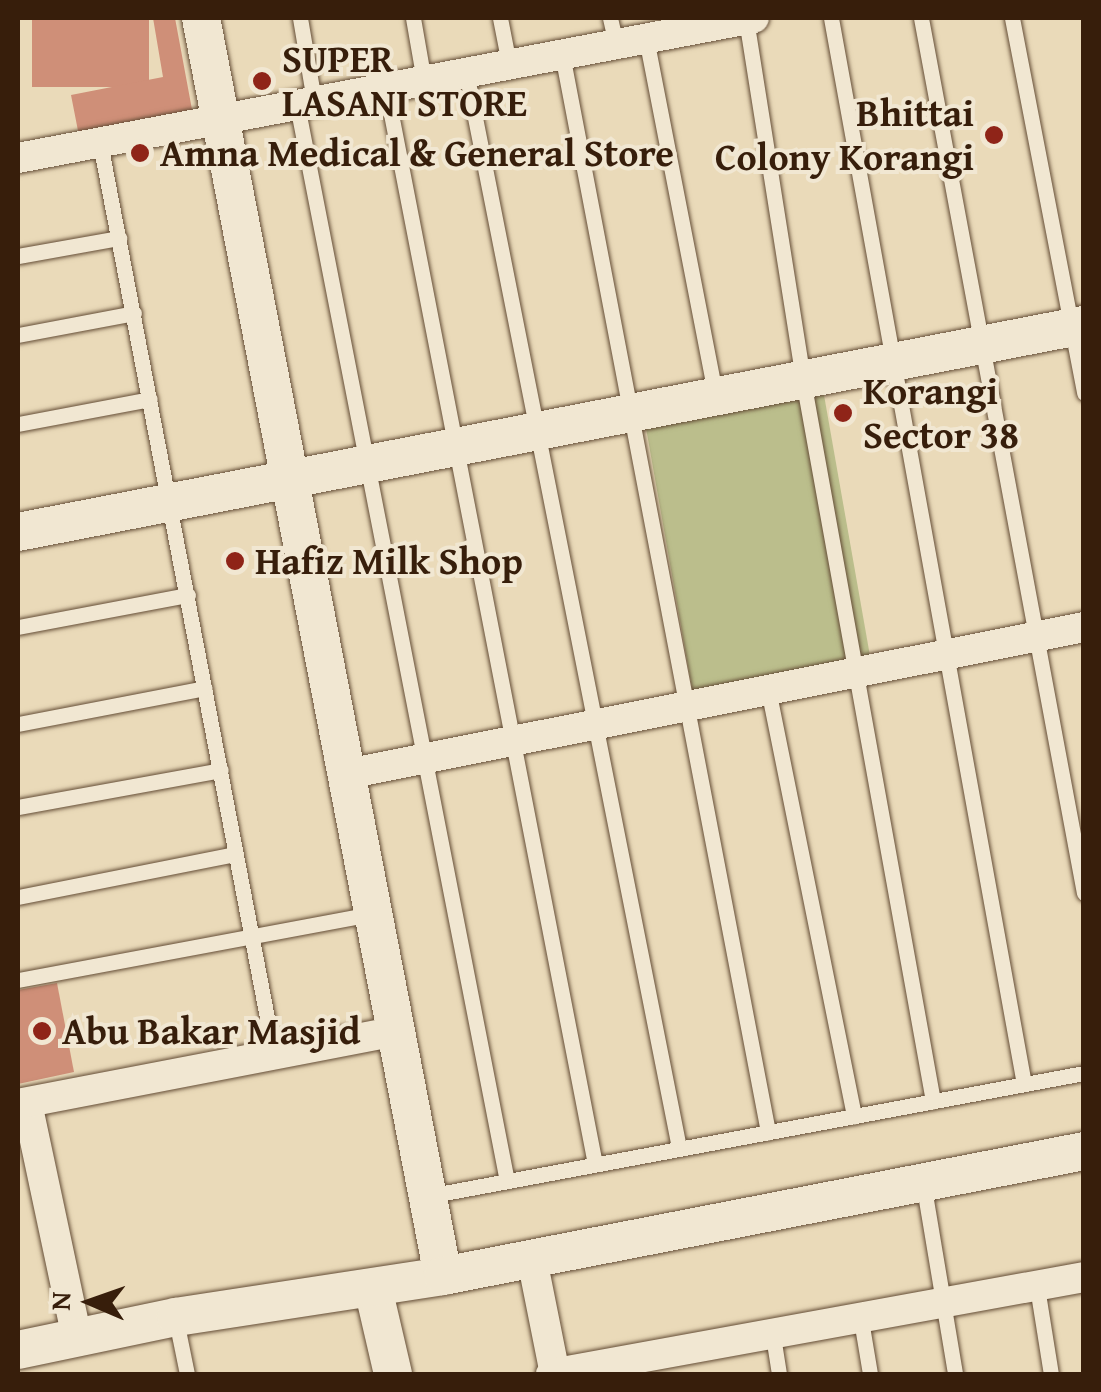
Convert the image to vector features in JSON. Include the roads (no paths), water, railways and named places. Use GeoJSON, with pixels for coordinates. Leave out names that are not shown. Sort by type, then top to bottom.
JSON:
{"type":"FeatureCollection","features":[{"type":"Feature","properties":{"kind":"street"},"geometry":{"type":"LineString","coordinates":[[201,18],[443,1276]]}},
{"type":"Feature","properties":{"kind":"street"},"geometry":{"type":"LineString","coordinates":[[18,158],[562,54],[624,33],[749,18]]}},
{"type":"Feature","properties":{"kind":"street"},"geometry":{"type":"LineString","coordinates":[[18,532],[1077,326]]}},
{"type":"Feature","properties":{"kind":"street"},"geometry":{"type":"LineString","coordinates":[[346,774],[1084,626]]}},
{"type":"Feature","properties":{"kind":"street"},"geometry":{"type":"LineString","coordinates":[[77,1338],[22,1104],[396,1031]]}},
{"type":"Feature","properties":{"kind":"street"},"geometry":{"type":"LineString","coordinates":[[18,1350],[176,1317],[443,1276],[1084,1151]]}},
{"type":"Feature","properties":{"kind":"street"},"geometry":{"type":"LineString","coordinates":[[532,1259],[553,1374],[682,1363],[773,1336],[1084,1277]]}},
{"type":"Feature","properties":{"kind":"street"},"geometry":{"type":"LineString","coordinates":[[373,1288],[393,1374]]}},
{"type":"Feature","properties":{"kind":"lane"},"geometry":{"type":"LineString","coordinates":[[300,18],[305,103],[367,464],[506,1181]]}},
{"type":"Feature","properties":{"kind":"lane"},"geometry":{"type":"LineString","coordinates":[[412,18],[424,82]]}},
{"type":"Feature","properties":{"kind":"lane"},"geometry":{"type":"LineString","coordinates":[[500,18],[509,64]]}},
{"type":"Feature","properties":{"kind":"lane"},"geometry":{"type":"LineString","coordinates":[[749,18],[803,380],[933,1102]]}},
{"type":"Feature","properties":{"kind":"lane"},"geometry":{"type":"LineString","coordinates":[[831,18],[1024,1084]]}},
{"type":"Feature","properties":{"kind":"lane"},"geometry":{"type":"LineString","coordinates":[[922,18],[1084,892]]}},
{"type":"Feature","properties":{"kind":"lane"},"geometry":{"type":"LineString","coordinates":[[1012,18],[1077,326],[1084,393]]}},
{"type":"Feature","properties":{"kind":"lane"},"geometry":{"type":"LineString","coordinates":[[624,33],[716,397]]}},
{"type":"Feature","properties":{"kind":"lane"},"geometry":{"type":"LineString","coordinates":[[562,54],[768,1132]]}},
{"type":"Feature","properties":{"kind":"lane"},"geometry":{"type":"LineString","coordinates":[[466,72],[679,1148]]}},
{"type":"Feature","properties":{"kind":"lane"},"geometry":{"type":"LineString","coordinates":[[386,88],[595,1164]]}},
{"type":"Feature","properties":{"kind":"lane"},"geometry":{"type":"LineString","coordinates":[[100,142],[274,1054]]}},
{"type":"Feature","properties":{"kind":"lane"},"geometry":{"type":"LineString","coordinates":[[18,256],[119,238]]}},
{"type":"Feature","properties":{"kind":"lane"},"geometry":{"type":"LineString","coordinates":[[18,335],[134,313]]}},
{"type":"Feature","properties":{"kind":"lane"},"geometry":{"type":"LineString","coordinates":[[18,424],[150,399]]}},
{"type":"Feature","properties":{"kind":"lane"},"geometry":{"type":"LineString","coordinates":[[18,628],[188,595]]}},
{"type":"Feature","properties":{"kind":"lane"},"geometry":{"type":"LineString","coordinates":[[18,724],[205,688]]}},
{"type":"Feature","properties":{"kind":"lane"},"geometry":{"type":"LineString","coordinates":[[768,689],[854,1116]]}},
{"type":"Feature","properties":{"kind":"lane"},"geometry":{"type":"LineString","coordinates":[[18,807],[221,770]]}},
{"type":"Feature","properties":{"kind":"lane"},"geometry":{"type":"LineString","coordinates":[[18,897],[236,854]]}},
{"type":"Feature","properties":{"kind":"lane"},"geometry":{"type":"LineString","coordinates":[[18,980],[374,914]]}},
{"type":"Feature","properties":{"kind":"lane"},"geometry":{"type":"LineString","coordinates":[[428,1196],[1084,1073]]}},
{"type":"Feature","properties":{"kind":"lane"},"geometry":{"type":"LineString","coordinates":[[924,1182],[956,1374]]}},
{"type":"Feature","properties":{"kind":"lane"},"geometry":{"type":"LineString","coordinates":[[1037,1287],[1051,1374]]}},
{"type":"Feature","properties":{"kind":"lane"},"geometry":{"type":"LineString","coordinates":[[176,1317],[187,1374]]}},
{"type":"Feature","properties":{"kind":"lane"},"geometry":{"type":"LineString","coordinates":[[862,1320],[870,1374]]}},
{"type":"Feature","properties":{"kind":"lane"},"geometry":{"type":"LineString","coordinates":[[773,1336],[779,1374]]}},
{"type":"Feature","properties":{"kind":"place","name":"SUPER LASANI STORE"},"geometry":{"type":"Point","coordinates":[262,81]}},
{"type":"Feature","properties":{"kind":"place","name":"Bhittai Colony Korangi"},"geometry":{"type":"Point","coordinates":[994,135]}},
{"type":"Feature","properties":{"kind":"place","name":"Amna Medical & General Store"},"geometry":{"type":"Point","coordinates":[140,153]}},
{"type":"Feature","properties":{"kind":"place","name":"Korangi Sector 38"},"geometry":{"type":"Point","coordinates":[843,413]}},
{"type":"Feature","properties":{"kind":"place","name":"Hafiz Milk Shop"},"geometry":{"type":"Point","coordinates":[235,561]}},
{"type":"Feature","properties":{"kind":"place","name":"Abu Bakar Masjid"},"geometry":{"type":"Point","coordinates":[42,1031]}}]}
